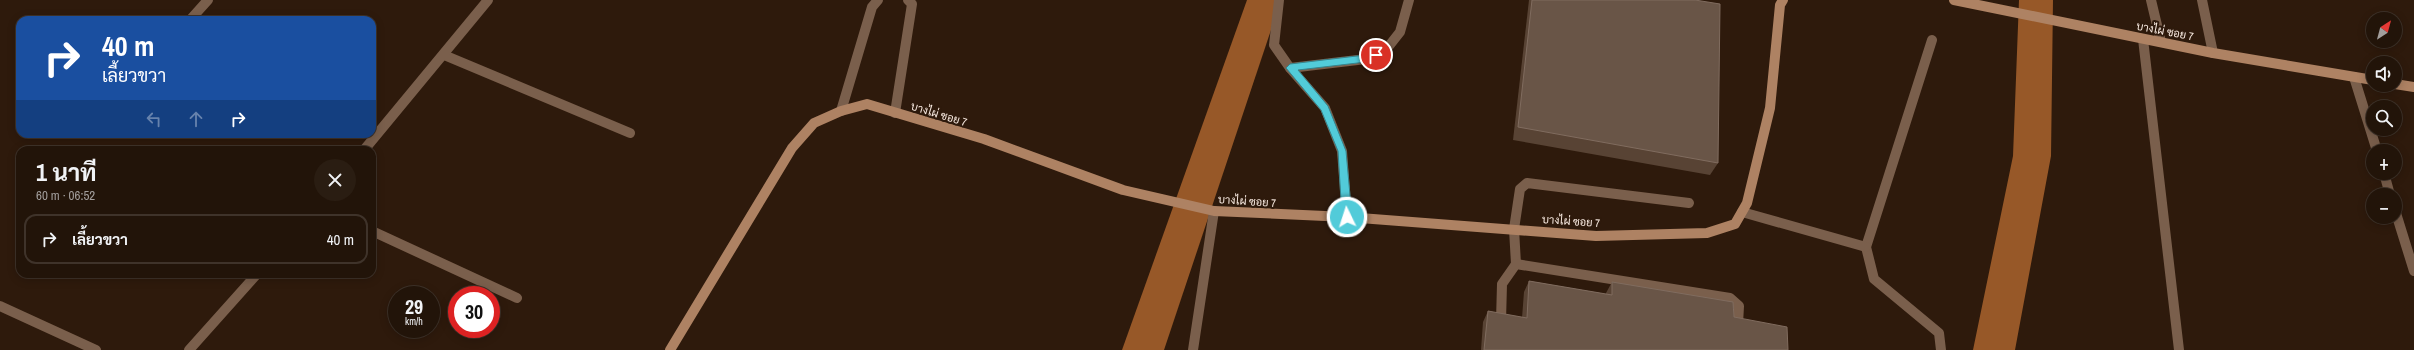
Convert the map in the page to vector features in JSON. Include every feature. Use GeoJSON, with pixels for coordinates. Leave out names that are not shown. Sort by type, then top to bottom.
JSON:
{"type":"FeatureCollection","features":[{"type":"Feature","properties":{"kind":"street"},"geometry":{"type":"LineString","coordinates":[[194,16],[208,0]]}},
{"type":"Feature","properties":{"kind":"street"},"geometry":{"type":"LineString","coordinates":[[376,136],[488,0]]}},
{"type":"Feature","properties":{"kind":"street"},"geometry":{"type":"LineString","coordinates":[[841,111],[872,7],[878,0]]}},
{"type":"Feature","properties":{"kind":"street"},"geometry":{"type":"LineString","coordinates":[[895,113],[912,4],[908,0]]}},
{"type":"Feature","properties":{"kind":"street"},"geometry":{"type":"LineString","coordinates":[[1279,0],[1274,45],[1290,68],[1325,108],[1342,151],[1347,217]]}},
{"type":"Feature","properties":{"kind":"street"},"geometry":{"type":"LineString","coordinates":[[1290,68],[1366,59],[1386,51],[1400,32],[1408,0]]}},
{"type":"Feature","properties":{"kind":"street","name":"บางไผ่ ซอย 7"},"geometry":{"type":"LineString","coordinates":[[670,350],[792,148],[814,123],[841,111],[867,104],[984,139],[1123,190],[1214,211],[1347,217],[1596,236],[1707,232],[1735,224],[1747,203],[1770,108],[1780,5],[1783,0]]}},
{"type":"Feature","properties":{"kind":"street","name":"บางไผ่ ซอย 7"},"geometry":{"type":"LineString","coordinates":[[1956,0],[2213,53],[2366,79]]}},
{"type":"Feature","properties":{"kind":"street"},"geometry":{"type":"LineString","coordinates":[[2151,0],[2161,42]]}},
{"type":"Feature","properties":{"kind":"street"},"geometry":{"type":"LineString","coordinates":[[2202,0],[2213,53]]}},
{"type":"Feature","properties":{"kind":"street"},"geometry":{"type":"LineString","coordinates":[[2143,39],[2179,350]]}},
{"type":"Feature","properties":{"kind":"street"},"geometry":{"type":"LineString","coordinates":[[1932,40],[1866,247],[1874,279],[1939,333],[1941,350]]}},
{"type":"Feature","properties":{"kind":"street"},"geometry":{"type":"LineString","coordinates":[[444,55],[630,133]]}},
{"type":"Feature","properties":{"kind":"street"},"geometry":{"type":"LineString","coordinates":[[2354,77],[2375,144]]}},
{"type":"Feature","properties":{"kind":"street"},"geometry":{"type":"LineString","coordinates":[[2402,85],[2414,87]]}},
{"type":"Feature","properties":{"kind":"street"},"geometry":{"type":"LineString","coordinates":[[367,146],[374,138]]}},
{"type":"Feature","properties":{"kind":"street"},"geometry":{"type":"LineString","coordinates":[[1501,321],[1502,284],[1516,264],[1514,229],[1520,189],[1527,183],[1689,203]]}},
{"type":"Feature","properties":{"kind":"street"},"geometry":{"type":"LineString","coordinates":[[1193,350],[1214,211]]}},
{"type":"Feature","properties":{"kind":"street"},"geometry":{"type":"LineString","coordinates":[[1742,212],[1866,247]]}},
{"type":"Feature","properties":{"kind":"street"},"geometry":{"type":"LineString","coordinates":[[2399,224],[2414,272]]}},
{"type":"Feature","properties":{"kind":"street"},"geometry":{"type":"LineString","coordinates":[[376,233],[517,298]]}},
{"type":"Feature","properties":{"kind":"street"},"geometry":{"type":"LineString","coordinates":[[1516,264],[1730,298],[1739,306],[1738,324]]}},
{"type":"Feature","properties":{"kind":"street"},"geometry":{"type":"LineString","coordinates":[[189,350],[253,278]]}},
{"type":"Feature","properties":{"kind":"street"},"geometry":{"type":"LineString","coordinates":[[0,306],[96,350]]}},
{"type":"Feature","properties":{"kind":"building"},"geometry":{"type":"Polygon","coordinates":[[[1532,0],[1695,0],[1720,4],[1718,163],[1518,127],[1532,0]]]}},
{"type":"Feature","properties":{"kind":"building"},"geometry":{"type":"Polygon","coordinates":[[[1529,281],[1612,295],[1612,282],[1733,302],[1734,317],[1787,327],[1788,350],[1484,350],[1488,311],[1527,318],[1529,281]]]}},
{"type":"Feature","properties":{"kind":"waterway"},"geometry":{"type":"LineString","coordinates":[[1143,350],[1264,0]]}},
{"type":"Feature","properties":{"kind":"waterway"},"geometry":{"type":"LineString","coordinates":[[1994,350],[2032,156],[2036,0]]}},
{"type":"Feature","properties":{"kind":"route"},"geometry":{"type":"LineString","coordinates":[[1347,217],[1342,151],[1325,108],[1290,68],[1366,59],[1376,55]]}}]}
